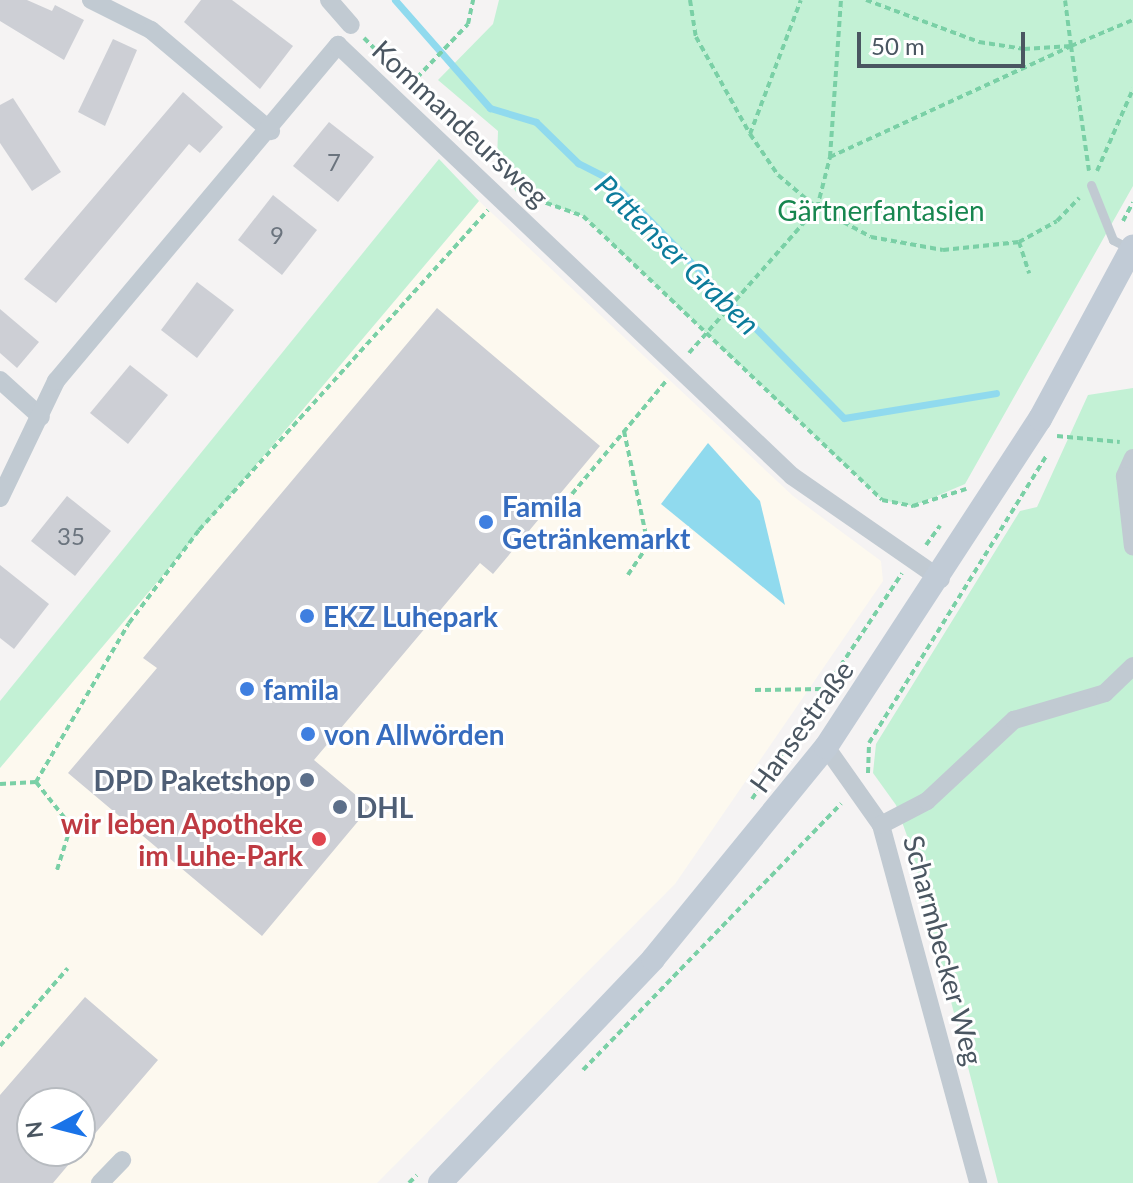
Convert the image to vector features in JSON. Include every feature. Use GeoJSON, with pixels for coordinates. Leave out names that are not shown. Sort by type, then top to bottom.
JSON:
{"type":"FeatureCollection","features":[{"type":"Feature","properties":{"kind":"main road","name":"Hansestraße"},"geometry":{"type":"LineString","coordinates":[[434,1174],[653,959],[826,747],[941,579],[1040,419],[1132,248]]}},
{"type":"Feature","properties":{"kind":"street"},"geometry":{"type":"LineString","coordinates":[[91,0],[151,30],[271,131]]}},
{"type":"Feature","properties":{"kind":"street"},"geometry":{"type":"LineString","coordinates":[[329,0],[351,25]]}},
{"type":"Feature","properties":{"kind":"street","name":"Kommandeursweg"},"geometry":{"type":"LineString","coordinates":[[0,498],[56,381],[271,131],[338,45],[508,194],[678,367],[792,476],[941,579]]}},
{"type":"Feature","properties":{"kind":"street"},"geometry":{"type":"LineString","coordinates":[[0,380],[41,417]]}},
{"type":"Feature","properties":{"kind":"street"},"geometry":{"type":"LineString","coordinates":[[1130,450],[1125,476],[1133,547]]}},
{"type":"Feature","properties":{"kind":"street"},"geometry":{"type":"LineString","coordinates":[[881,825],[927,801],[1014,720],[1105,693],[1133,666]]}},
{"type":"Feature","properties":{"kind":"street","name":"Scharmbecker Weg"},"geometry":{"type":"LineString","coordinates":[[826,747],[858,786],[881,825],[978,1183]]}},
{"type":"Feature","properties":{"kind":"street"},"geometry":{"type":"LineString","coordinates":[[100,1183],[122,1160]]}},
{"type":"Feature","properties":{"kind":"lane"},"geometry":{"type":"LineString","coordinates":[[1091,185],[1113,240],[1132,248]]}},
{"type":"Feature","properties":{"kind":"path"},"geometry":{"type":"LineString","coordinates":[[421,96],[410,85],[468,24],[473,0]]}},
{"type":"Feature","properties":{"kind":"path"},"geometry":{"type":"LineString","coordinates":[[690,0],[696,37],[750,134],[778,175],[817,208],[871,237],[943,250],[1019,242],[1057,221],[1091,185],[1133,89]]}},
{"type":"Feature","properties":{"kind":"path"},"geometry":{"type":"LineString","coordinates":[[750,134],[801,0]]}},
{"type":"Feature","properties":{"kind":"path"},"geometry":{"type":"LineString","coordinates":[[572,494],[705,335],[817,208],[830,157],[841,0]]}},
{"type":"Feature","properties":{"kind":"path"},"geometry":{"type":"LineString","coordinates":[[866,0],[979,42],[1071,46]]}},
{"type":"Feature","properties":{"kind":"path"},"geometry":{"type":"LineString","coordinates":[[1065,0],[1091,185]]}},
{"type":"Feature","properties":{"kind":"path"},"geometry":{"type":"LineString","coordinates":[[830,157],[1133,20]]}},
{"type":"Feature","properties":{"kind":"path"},"geometry":{"type":"LineString","coordinates":[[36,782],[129,623],[199,530],[508,194],[583,216],[882,500],[913,506],[969,489]]}},
{"type":"Feature","properties":{"kind":"path"},"geometry":{"type":"LineString","coordinates":[[1019,242],[1029,273]]}},
{"type":"Feature","properties":{"kind":"path"},"geometry":{"type":"LineString","coordinates":[[577,1075],[868,773],[869,743],[1064,423]]}},
{"type":"Feature","properties":{"kind":"path"},"geometry":{"type":"LineString","coordinates":[[624,431],[648,545],[628,575]]}},
{"type":"Feature","properties":{"kind":"path"},"geometry":{"type":"LineString","coordinates":[[1057,436],[1130,450]]}},
{"type":"Feature","properties":{"kind":"path"},"geometry":{"type":"LineString","coordinates":[[744,810],[822,689],[914,559]]}},
{"type":"Feature","properties":{"kind":"path"},"geometry":{"type":"LineString","coordinates":[[755,690],[822,689]]}},
{"type":"Feature","properties":{"kind":"path"},"geometry":{"type":"LineString","coordinates":[[0,784],[36,782]]}},
{"type":"Feature","properties":{"kind":"path"},"geometry":{"type":"LineString","coordinates":[[36,782],[71,826],[57,870]]}},
{"type":"Feature","properties":{"kind":"path"},"geometry":{"type":"LineString","coordinates":[[0,1046],[68,968]]}},
{"type":"Feature","properties":{"kind":"path"},"geometry":{"type":"LineString","coordinates":[[409,1183],[434,1174]]}},
{"type":"Feature","properties":{"kind":"shaded area"},"geometry":{"type":"Polygon","coordinates":[[[479,201],[793,496],[881,561],[883,581],[675,884],[377,1183],[0,1183],[0,768],[479,201]]]}},
{"type":"Feature","properties":{"kind":"green space","name":"Gärtnerfantasien"},"geometry":{"type":"Polygon","coordinates":[[[499,0],[1133,0],[1133,186],[965,484],[913,506],[882,500],[583,216],[516,192],[497,161],[498,131],[438,80],[493,24],[499,0]]]}},
{"type":"Feature","properties":{"kind":"green space"},"geometry":{"type":"Polygon","coordinates":[[[439,159],[479,201],[0,768],[0,701],[439,159]]]}},
{"type":"Feature","properties":{"kind":"green space"},"geometry":{"type":"Polygon","coordinates":[[[1133,388],[1133,1183],[998,1183],[911,847],[896,805],[873,773],[876,744],[1020,511],[1037,507],[1088,395],[1133,388]]]}},
{"type":"Feature","properties":{"kind":"water"},"geometry":{"type":"Polygon","coordinates":[[[708,443],[760,501],[785,605],[661,504],[708,443]]]}},
{"type":"Feature","properties":{"kind":"building"},"geometry":{"type":"Polygon","coordinates":[[[0,0],[27,0],[52,11],[55,5],[84,20],[64,60],[0,21],[0,0]]]}},
{"type":"Feature","properties":{"kind":"building"},"geometry":{"type":"Polygon","coordinates":[[[201,0],[232,0],[293,46],[260,89],[184,22],[201,0]]]}},
{"type":"Feature","properties":{"kind":"building"},"geometry":{"type":"Polygon","coordinates":[[[113,39],[137,50],[105,126],[78,112],[113,39]]]}},
{"type":"Feature","properties":{"kind":"building"},"geometry":{"type":"Polygon","coordinates":[[[183,92],[223,127],[200,153],[189,144],[56,303],[24,279],[183,92]]]}},
{"type":"Feature","properties":{"kind":"building"},"geometry":{"type":"Polygon","coordinates":[[[13,98],[61,172],[32,191],[0,143],[0,105],[13,98]]]}},
{"type":"Feature","properties":{"kind":"building"},"geometry":{"type":"Polygon","coordinates":[[[329,122],[374,157],[338,202],[293,166],[329,122]]]}},
{"type":"Feature","properties":{"kind":"building"},"geometry":{"type":"Polygon","coordinates":[[[273,195],[317,230],[282,275],[238,240],[273,195]]]}},
{"type":"Feature","properties":{"kind":"building"},"geometry":{"type":"Polygon","coordinates":[[[197,282],[234,310],[197,358],[161,330],[197,282]]]}},
{"type":"Feature","properties":{"kind":"building","name":"EKZ Luhepark"},"geometry":{"type":"Polygon","coordinates":[[[437,308],[600,446],[493,574],[480,563],[314,760],[370,807],[262,936],[68,773],[157,668],[143,658],[437,308]]]}},
{"type":"Feature","properties":{"kind":"building"},"geometry":{"type":"Polygon","coordinates":[[[0,309],[39,342],[17,368],[0,353],[0,309]]]}},
{"type":"Feature","properties":{"kind":"building"},"geometry":{"type":"Polygon","coordinates":[[[130,365],[168,395],[128,444],[90,413],[130,365]]]}},
{"type":"Feature","properties":{"kind":"building"},"geometry":{"type":"Polygon","coordinates":[[[67,496],[111,531],[75,576],[31,541],[67,496]]]}},
{"type":"Feature","properties":{"kind":"building"},"geometry":{"type":"Polygon","coordinates":[[[0,565],[49,604],[14,649],[0,638],[0,565]]]}},
{"type":"Feature","properties":{"kind":"building"},"geometry":{"type":"Polygon","coordinates":[[[85,997],[158,1060],[96,1133],[96,1087],[16,1087],[16,1167],[67,1167],[53,1183],[0,1183],[0,1095],[85,997]]]}},
{"type":"Feature","properties":{"kind":"waterway","name":"Pattenser Graben"},"geometry":{"type":"LineString","coordinates":[[395,0],[490,108],[536,122],[578,163],[609,179],[844,418],[996,393]]}},
{"type":"Feature","properties":{"kind":"place","name":"Famila Getränkemarkt"},"geometry":{"type":"Point","coordinates":[486,522]}},
{"type":"Feature","properties":{"kind":"place","name":"EKZ Luhepark"},"geometry":{"type":"Point","coordinates":[307,616]}},
{"type":"Feature","properties":{"kind":"place","name":"famila"},"geometry":{"type":"Point","coordinates":[247,689]}},
{"type":"Feature","properties":{"kind":"place","name":"von Allwörden"},"geometry":{"type":"Point","coordinates":[308,734]}},
{"type":"Feature","properties":{"kind":"place","name":"DPD Paketshop"},"geometry":{"type":"Point","coordinates":[307,780]}},
{"type":"Feature","properties":{"kind":"place","name":"DHL"},"geometry":{"type":"Point","coordinates":[340,807]}},
{"type":"Feature","properties":{"kind":"place","name":"wir leben Apotheke im Luhe-Park"},"geometry":{"type":"Point","coordinates":[319,839]}}]}
